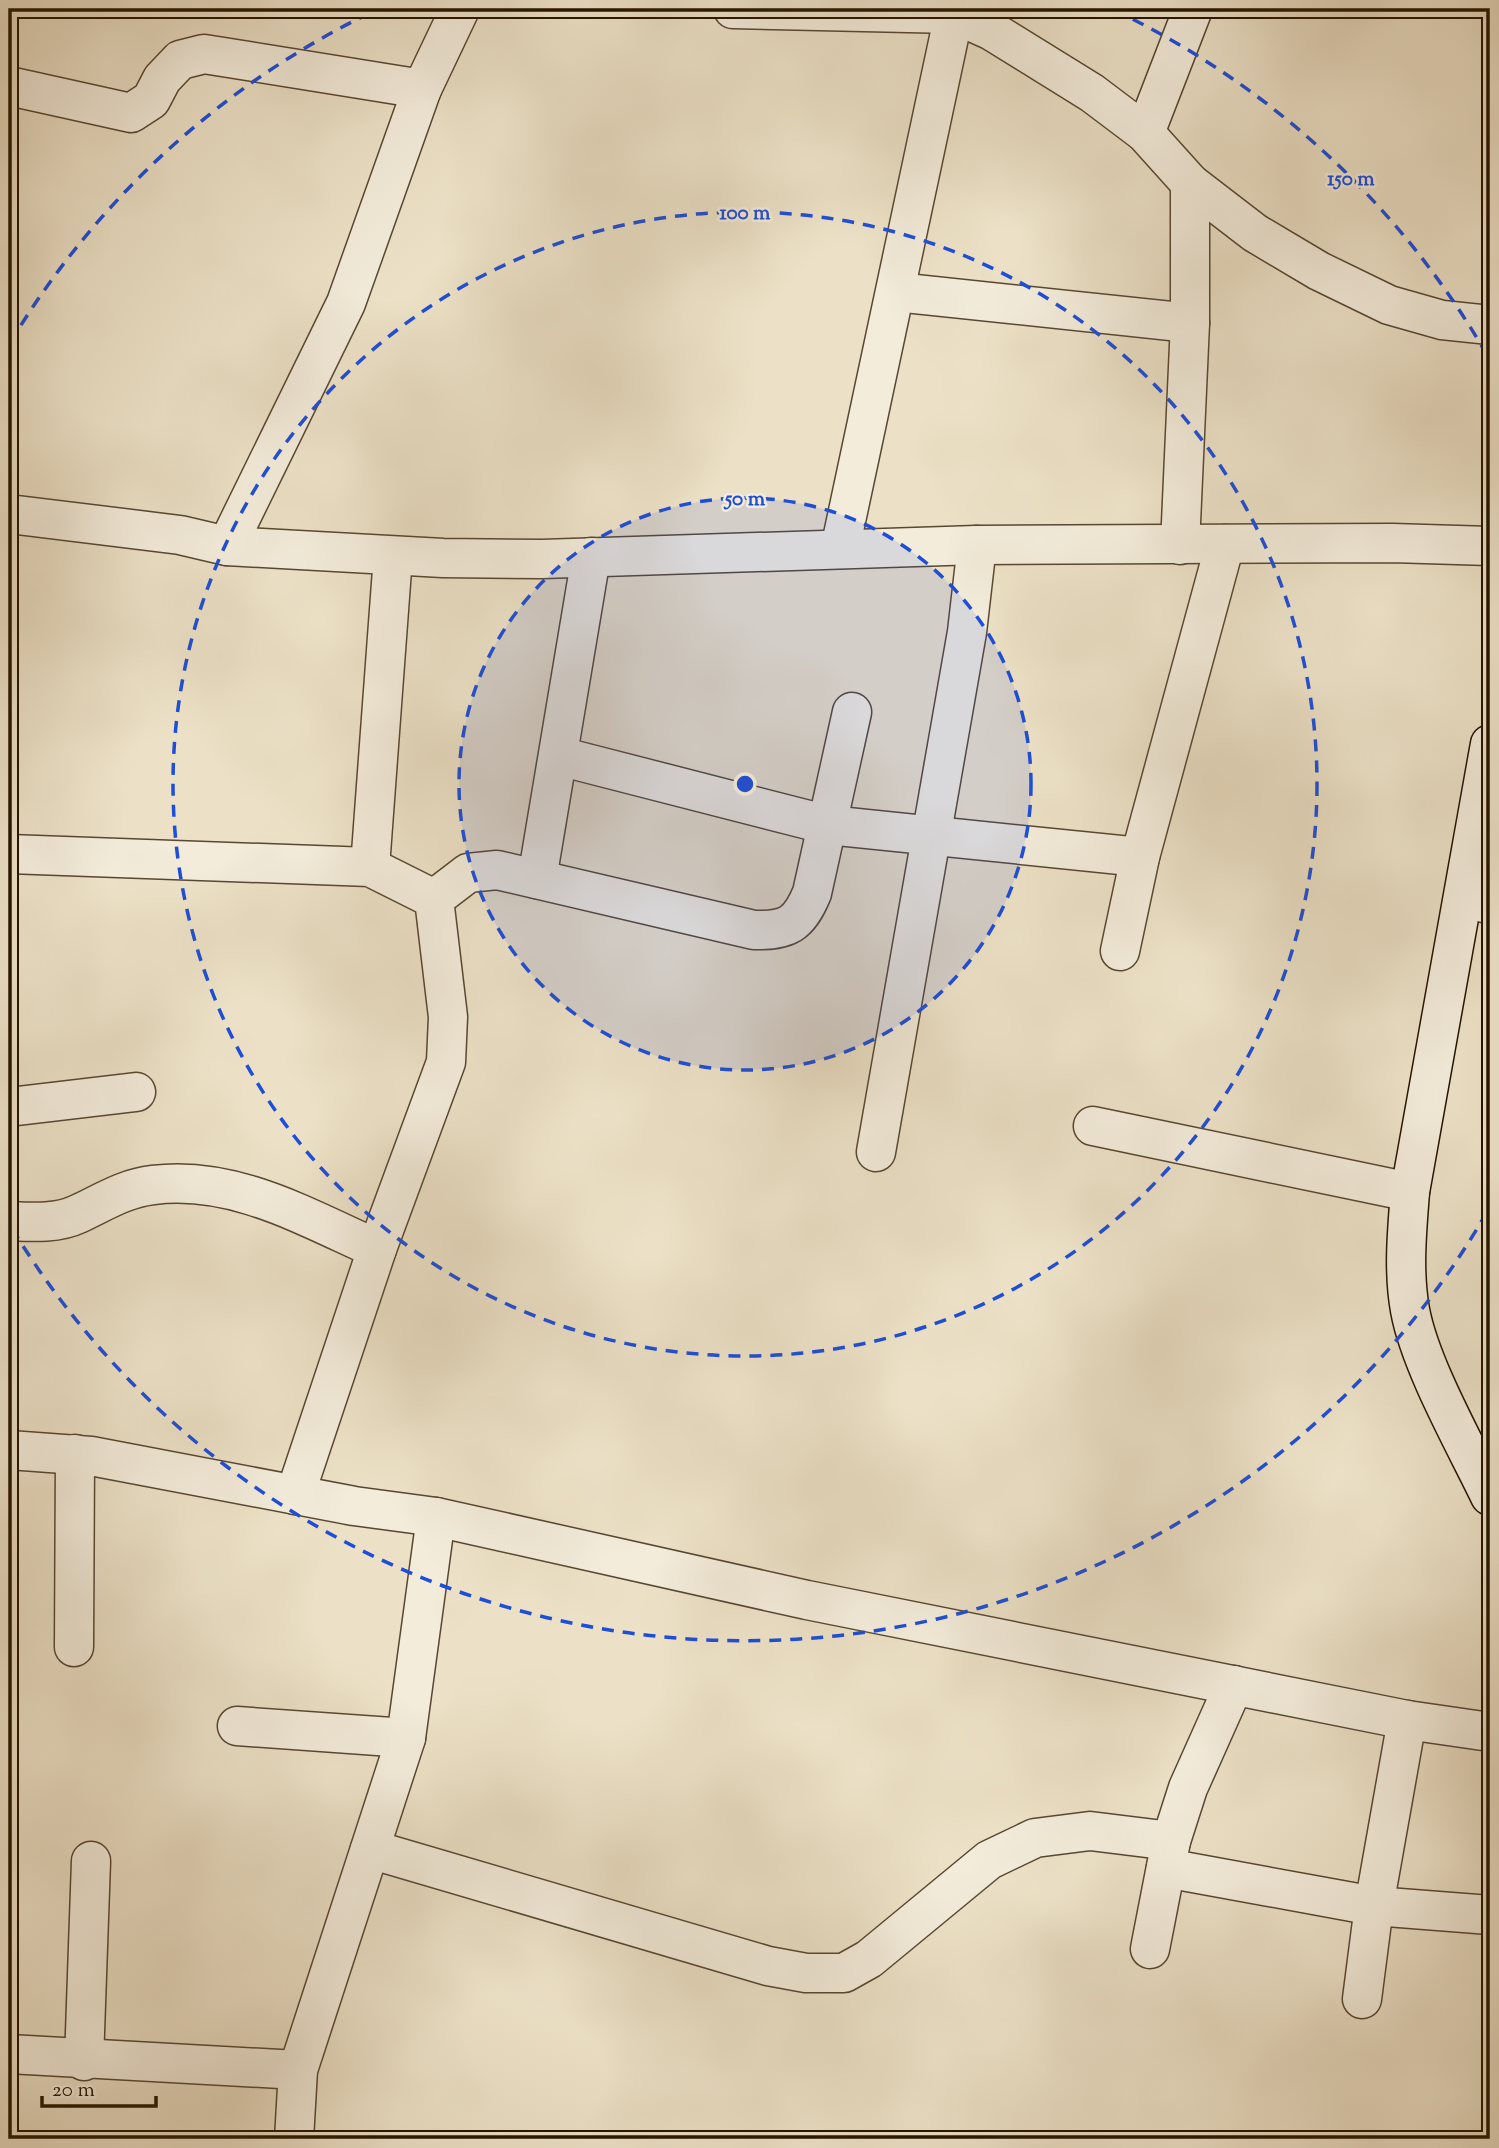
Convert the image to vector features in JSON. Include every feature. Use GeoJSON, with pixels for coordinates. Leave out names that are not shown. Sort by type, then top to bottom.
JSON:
{"type":"FeatureCollection","features":[{"type":"Feature","properties":{"kind":"street"},"geometry":{"type":"LineString","coordinates":[[227,546],[346,303],[422,89],[460,9]]}},
{"type":"Feature","properties":{"kind":"street"},"geometry":{"type":"LineString","coordinates":[[733,9],[871,14],[937,12],[992,32],[1092,93],[1145,133],[1190,183],[1255,233],[1318,271],[1390,305],[1442,320],[1490,326]]}},
{"type":"Feature","properties":{"kind":"street"},"geometry":{"type":"LineString","coordinates":[[1145,133],[1193,9]]}},
{"type":"Feature","properties":{"kind":"street"},"geometry":{"type":"LineString","coordinates":[[840,549],[896,292],[937,12]]}},
{"type":"Feature","properties":{"kind":"street"},"geometry":{"type":"LineString","coordinates":[[9,86],[131,113],[151,100],[162,79],[180,60],[204,54],[422,89]]}},
{"type":"Feature","properties":{"kind":"street"},"geometry":{"type":"LineString","coordinates":[[1180,545],[1190,323],[1190,183]]}},
{"type":"Feature","properties":{"kind":"street"},"geometry":{"type":"LineString","coordinates":[[896,292],[1190,323]]}},
{"type":"Feature","properties":{"kind":"street"},"geometry":{"type":"LineString","coordinates":[[9,514],[180,535],[227,546],[393,555],[591,557],[977,545],[1490,546]]}},
{"type":"Feature","properties":{"kind":"street"},"geometry":{"type":"LineString","coordinates":[[1120,951],[1140,858],[1225,544]]}},
{"type":"Feature","properties":{"kind":"street"},"geometry":{"type":"LineString","coordinates":[[876,1152],[967,632],[977,545]]}},
{"type":"Feature","properties":{"kind":"street"},"geometry":{"type":"LineString","coordinates":[[370,867],[393,555]]}},
{"type":"Feature","properties":{"kind":"street"},"geometry":{"type":"LineString","coordinates":[[537,879],[591,557]]}},
{"type":"Feature","properties":{"kind":"street"},"geometry":{"type":"LineString","coordinates":[[434,899],[468,873],[497,870],[754,930],[776,930],[791,925],[803,914],[812,893],[852,712]]}},
{"type":"Feature","properties":{"kind":"street"},"geometry":{"type":"LineString","coordinates":[[1490,744],[1476,910],[1410,1192],[1405,1264],[1410,1311],[1426,1359],[1490,1495]]}},
{"type":"Feature","properties":{"kind":"street"},"geometry":{"type":"LineString","coordinates":[[559,756],[828,824],[1140,858]]}},
{"type":"Feature","properties":{"kind":"street"},"geometry":{"type":"LineString","coordinates":[[9,854],[370,867],[434,899]]}},
{"type":"Feature","properties":{"kind":"street"},"geometry":{"type":"LineString","coordinates":[[295,1495],[377,1249],[446,1062],[448,1017],[434,899]]}},
{"type":"Feature","properties":{"kind":"street"},"geometry":{"type":"LineString","coordinates":[[9,1107],[136,1092]]}},
{"type":"Feature","properties":{"kind":"street"},"geometry":{"type":"LineString","coordinates":[[1093,1126],[1410,1192]]}},
{"type":"Feature","properties":{"kind":"street"},"geometry":{"type":"LineString","coordinates":[[9,1221],[44,1222],[75,1216],[124,1192],[152,1185],[216,1186],[248,1192],[377,1249]]}},
{"type":"Feature","properties":{"kind":"street"},"geometry":{"type":"LineString","coordinates":[[9,1450],[75,1454],[295,1495],[436,1517],[807,1600],[1407,1720],[1490,1732]]}},
{"type":"Feature","properties":{"kind":"street"},"geometry":{"type":"LineString","coordinates":[[74,1647],[75,1454]]}},
{"type":"Feature","properties":{"kind":"street"},"geometry":{"type":"LineString","coordinates":[[294,2139],[298,2070],[406,1738],[436,1517]]}},
{"type":"Feature","properties":{"kind":"street"},"geometry":{"type":"LineString","coordinates":[[1150,1949],[1169,1854],[1188,1788],[1234,1685]]}},
{"type":"Feature","properties":{"kind":"street"},"geometry":{"type":"LineString","coordinates":[[1362,1999],[1374,1906],[1407,1720]]}},
{"type":"Feature","properties":{"kind":"street"},"geometry":{"type":"LineString","coordinates":[[237,1726],[406,1738]]}},
{"type":"Feature","properties":{"kind":"street"},"geometry":{"type":"LineString","coordinates":[[370,1849],[768,1966],[806,1973],[844,1973],[869,1959],[989,1860],[1035,1838],[1090,1831],[1374,1906],[1490,1915]]}},
{"type":"Feature","properties":{"kind":"street"},"geometry":{"type":"LineString","coordinates":[[84,2061],[91,1861]]}},
{"type":"Feature","properties":{"kind":"street"},"geometry":{"type":"LineString","coordinates":[[9,2054],[84,2061],[213,2063],[298,2070]]}}]}
